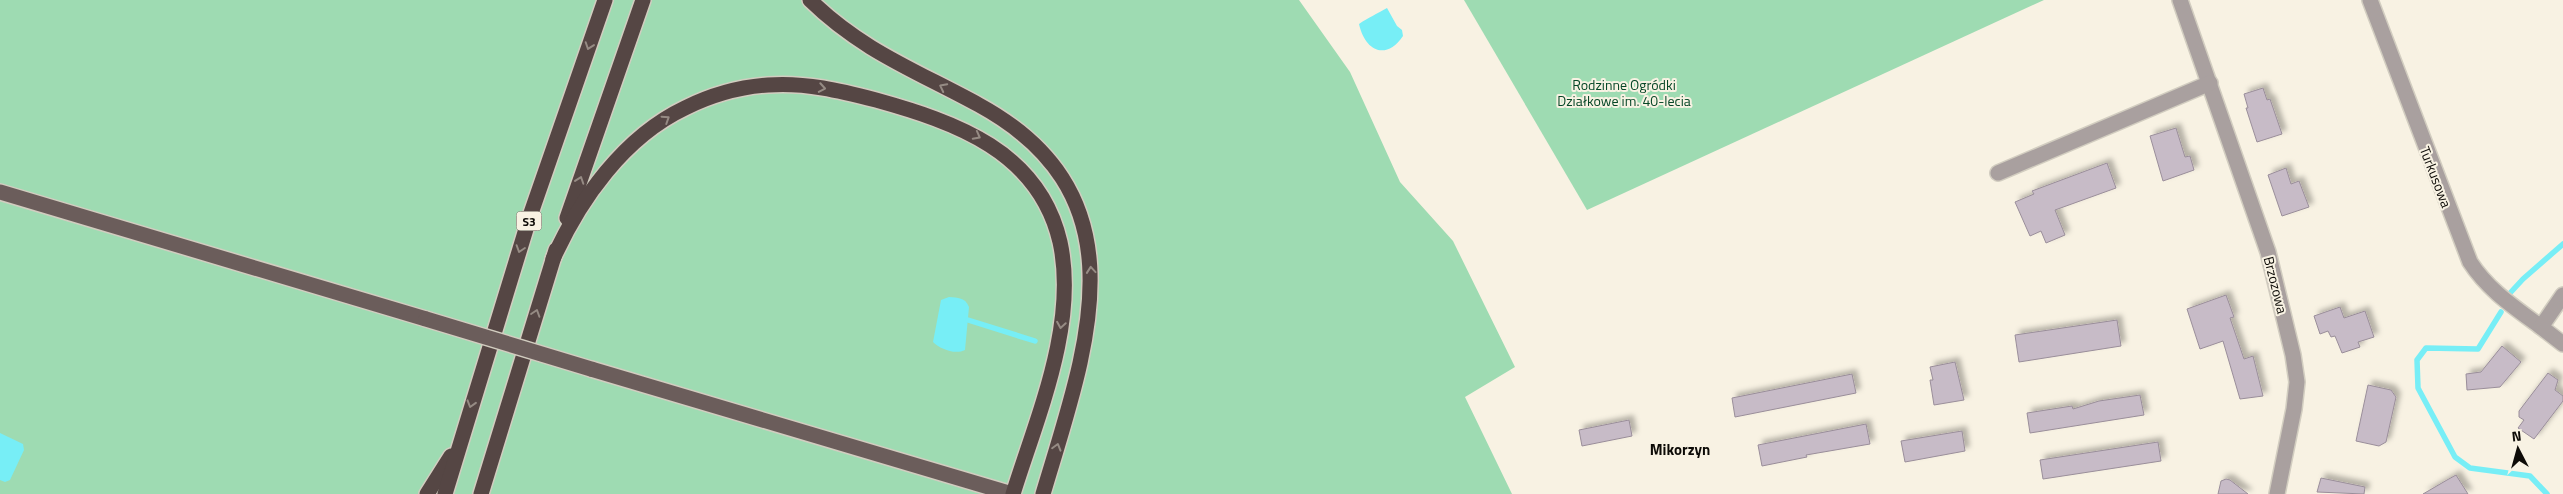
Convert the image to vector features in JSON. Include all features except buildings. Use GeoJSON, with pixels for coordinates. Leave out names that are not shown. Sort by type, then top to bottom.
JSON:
{"type":"FeatureCollection","features":[{"type":"Feature","properties":{"kind":"highway","name":"S3"},"geometry":{"type":"LineString","coordinates":[[445,494],[530,216],[606,0]]}},
{"type":"Feature","properties":{"kind":"highway","name":"S3"},"geometry":{"type":"LineString","coordinates":[[481,494],[553,259],[643,0]]}},
{"type":"Feature","properties":{"kind":"highway"},"geometry":{"type":"LineString","coordinates":[[810,0],[829,19],[864,45],[979,105],[1011,125],[1049,160],[1075,203],[1089,248],[1092,278],[1090,307],[1078,373],[1043,494]]}},
{"type":"Feature","properties":{"kind":"highway"},"geometry":{"type":"LineString","coordinates":[[553,259],[591,192],[628,150],[668,117],[716,95],[770,85],[824,88],[909,110],[979,136],[1016,164],[1044,203],[1060,241],[1064,277],[1063,308],[1055,356],[1013,494]]}},
{"type":"Feature","properties":{"kind":"highway"},"geometry":{"type":"LineString","coordinates":[[427,494],[459,444]]}},
{"type":"Feature","properties":{"kind":"main road"},"geometry":{"type":"LineString","coordinates":[[0,192],[1013,494]]}},
{"type":"Feature","properties":{"kind":"street","name":"Brzozowa"},"geometry":{"type":"LineString","coordinates":[[2180,0],[2268,252],[2294,355],[2296,391],[2277,494]]}},
{"type":"Feature","properties":{"kind":"street","name":"Turkusowa"},"geometry":{"type":"LineString","coordinates":[[2370,0],[2470,262],[2481,280],[2512,307],[2563,344]]}},
{"type":"Feature","properties":{"kind":"street"},"geometry":{"type":"LineString","coordinates":[[1998,173],[2210,83]]}},
{"type":"Feature","properties":{"kind":"street"},"geometry":{"type":"LineString","coordinates":[[2541,327],[2563,295]]}},
{"type":"Feature","properties":{"kind":"green space"},"geometry":{"type":"Polygon","coordinates":[[[0,0],[1299,0],[1350,72],[1400,182],[1453,241],[1515,367],[1465,397],[1512,494],[0,494],[0,0]]]}},
{"type":"Feature","properties":{"kind":"green space","name":"Rodzinne Ogródki Działkowe im. 40-lecia"},"geometry":{"type":"Polygon","coordinates":[[[1464,0],[2044,0],[1587,210],[1464,0]]]}},
{"type":"Feature","properties":{"kind":"water"},"geometry":{"type":"Polygon","coordinates":[[[1387,8],[1397,26],[1402,30],[1403,36],[1390,48],[1377,49],[1366,41],[1359,24],[1387,8]]]}},
{"type":"Feature","properties":{"kind":"water"},"geometry":{"type":"Polygon","coordinates":[[[949,297],[963,300],[969,307],[965,350],[957,352],[940,347],[933,342],[941,300],[949,297]]]}},
{"type":"Feature","properties":{"kind":"water"},"geometry":{"type":"Polygon","coordinates":[[[0,433],[23,444],[24,450],[10,480],[5,482],[0,480],[0,433]]]}},
{"type":"Feature","properties":{"kind":"waterway"},"geometry":{"type":"LineString","coordinates":[[2511,292],[2563,244]]}},
{"type":"Feature","properties":{"kind":"waterway"},"geometry":{"type":"LineString","coordinates":[[2501,312],[2478,349],[2426,348],[2417,360],[2418,388],[2455,457],[2470,468],[2530,476],[2547,494]]}},
{"type":"Feature","properties":{"kind":"waterway"},"geometry":{"type":"LineString","coordinates":[[968,320],[1035,341]]}},
{"type":"Feature","properties":{"kind":"district","name":"Mikorzyn"},"geometry":{"type":"Point","coordinates":[1680,449]}}]}
